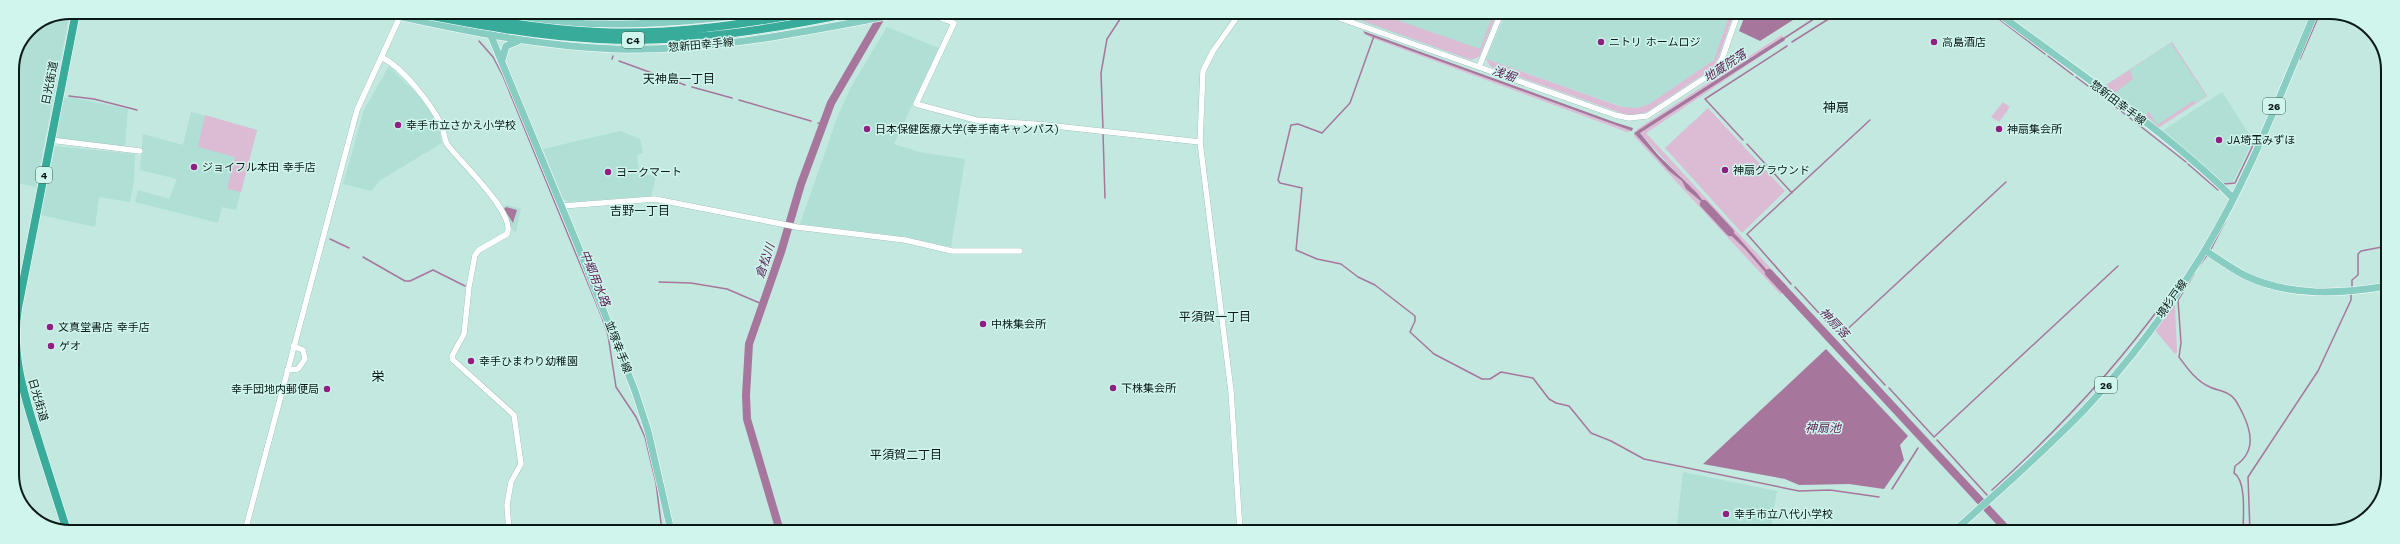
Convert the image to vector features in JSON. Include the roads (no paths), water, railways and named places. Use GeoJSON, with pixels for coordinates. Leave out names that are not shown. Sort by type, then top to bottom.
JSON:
{"type":"FeatureCollection","features":[{"type":"Feature","properties":{"kind":"highway","name":"日光街道"},"geometry":{"type":"LineString","coordinates":[[19,303],[75,19]]}},
{"type":"Feature","properties":{"kind":"highway","name":"C4"},"geometry":{"type":"LineString","coordinates":[[448,19],[520,32],[600,39],[640,40],[723,34],[813,19]]}},
{"type":"Feature","properties":{"kind":"highway","name":"C4"},"geometry":{"type":"LineString","coordinates":[[488,19],[538,28],[600,32],[658,32],[716,27],[766,19]]}},
{"type":"Feature","properties":{"kind":"highway","name":"日光街道"},"geometry":{"type":"LineString","coordinates":[[19,376],[26,404],[65,524]]}},
{"type":"Feature","properties":{"kind":"main road"},"geometry":{"type":"LineString","coordinates":[[423,19],[492,35]]}},
{"type":"Feature","properties":{"kind":"main road","name":"並塚幸手線"},"geometry":{"type":"LineString","coordinates":[[484,19],[562,206],[635,391],[648,431],[670,525]]}},
{"type":"Feature","properties":{"kind":"main road"},"geometry":{"type":"LineString","coordinates":[[487,19],[492,24],[516,28],[535,42]]}},
{"type":"Feature","properties":{"kind":"main road"},"geometry":{"type":"LineString","coordinates":[[521,19],[599,25],[712,19]]}},
{"type":"Feature","properties":{"kind":"main road","name":"惣新田幸手線"},"geometry":{"type":"LineString","coordinates":[[492,35],[524,41],[616,49],[674,48],[744,41],[875,19]]}},
{"type":"Feature","properties":{"kind":"main road","name":"惣新田幸手線"},"geometry":{"type":"LineString","coordinates":[[2006,19],[2157,132],[2193,161],[2232,198]]}},
{"type":"Feature","properties":{"kind":"main road","name":"境杉戸線"},"geometry":{"type":"LineString","coordinates":[[1961,525],[2047,447],[2114,375],[2171,301],[2205,250],[2232,198],[2312,19]]}},
{"type":"Feature","properties":{"kind":"main road"},"geometry":{"type":"LineString","coordinates":[[502,60],[507,44],[524,41]]}},
{"type":"Feature","properties":{"kind":"main road"},"geometry":{"type":"LineString","coordinates":[[2205,250],[2244,275],[2275,286],[2329,293],[2381,287]]}},
{"type":"Feature","properties":{"kind":"street"},"geometry":{"type":"LineString","coordinates":[[247,525],[357,110],[383,58],[399,19]]}},
{"type":"Feature","properties":{"kind":"street"},"geometry":{"type":"LineString","coordinates":[[856,19],[856,23]]}},
{"type":"Feature","properties":{"kind":"street"},"geometry":{"type":"LineString","coordinates":[[943,19],[954,23],[916,104],[976,120],[1046,125],[1200,142]]}},
{"type":"Feature","properties":{"kind":"street"},"geometry":{"type":"LineString","coordinates":[[1236,19],[1213,51],[1203,71],[1200,142],[1231,391],[1240,525]]}},
{"type":"Feature","properties":{"kind":"street"},"geometry":{"type":"LineString","coordinates":[[1342,19],[1621,117],[1640,118],[1655,112],[1714,72],[1722,59],[1736,19]]}},
{"type":"Feature","properties":{"kind":"street"},"geometry":{"type":"LineString","coordinates":[[1479,67],[1499,19]]}},
{"type":"Feature","properties":{"kind":"street"},"geometry":{"type":"LineString","coordinates":[[383,58],[428,100],[443,129],[447,144],[488,190],[508,225],[507,234],[479,250],[475,255],[469,287],[464,334],[452,356],[453,360],[514,415],[521,464],[511,482],[507,518],[508,525]]}},
{"type":"Feature","properties":{"kind":"street"},"geometry":{"type":"LineString","coordinates":[[50,140],[140,151]]}},
{"type":"Feature","properties":{"kind":"street"},"geometry":{"type":"LineString","coordinates":[[562,206],[655,199],[796,227],[905,240],[952,251],[1020,251]]}},
{"type":"Feature","properties":{"kind":"street"},"geometry":{"type":"LineString","coordinates":[[287,370],[298,369],[304,359],[305,353],[303,350],[293,346]]}},
{"type":"Feature","properties":{"kind":"water"},"geometry":{"type":"Polygon","coordinates":[[[1744,19],[1795,19],[1760,41],[1739,31],[1744,19]]]}},
{"type":"Feature","properties":{"kind":"water"},"geometry":{"type":"Polygon","coordinates":[[[1363,31],[1633,128],[1632,131],[1365,34],[1363,31]]]}},
{"type":"Feature","properties":{"kind":"water"},"geometry":{"type":"Polygon","coordinates":[[[1783,37],[1785,40],[1640,133],[1658,155],[1697,193],[1713,214],[1738,237],[1785,291],[1783,293],[1745,249],[1709,214],[1704,204],[1686,189],[1682,181],[1669,171],[1634,133],[1783,37]]]}},
{"type":"Feature","properties":{"kind":"water"},"geometry":{"type":"Polygon","coordinates":[[[506,207],[517,210],[513,223],[504,209],[506,207]]]}},
{"type":"Feature","properties":{"kind":"water","name":"神扇池"},"geometry":{"type":"Polygon","coordinates":[[[1826,349],[1908,436],[1900,445],[1904,460],[1884,489],[1849,484],[1799,485],[1785,479],[1703,464],[1826,349]]]}},
{"type":"Feature","properties":{"kind":"waterway","name":"倉松川"},"geometry":{"type":"LineString","coordinates":[[778,525],[747,419],[746,395],[749,344],[781,252],[801,184],[831,103],[880,19]]}},
{"type":"Feature","properties":{"kind":"waterway"},"geometry":{"type":"LineString","coordinates":[[1103,129],[1101,73],[1107,39],[1120,19]]}},
{"type":"Feature","properties":{"kind":"waterway","name":"地蔵院落"},"geometry":{"type":"LineString","coordinates":[[1783,39],[1814,19]]}},
{"type":"Feature","properties":{"kind":"waterway"},"geometry":{"type":"LineString","coordinates":[[1792,42],[1828,19]]}},
{"type":"Feature","properties":{"kind":"waterway"},"geometry":{"type":"LineString","coordinates":[[1999,19],[2045,54]]}},
{"type":"Feature","properties":{"kind":"waterway"},"geometry":{"type":"LineString","coordinates":[[2300,59],[2317,19]]}},
{"type":"Feature","properties":{"kind":"waterway"},"geometry":{"type":"LineString","coordinates":[[1374,36],[1350,103],[1322,133],[1298,124],[1291,125],[1278,180],[1280,183],[1302,188],[1296,250],[1317,259],[1341,264],[1358,277],[1375,285],[1415,316],[1415,321],[1410,332],[1434,354],[1482,379],[1490,379],[1501,372],[1533,378],[1549,399],[1556,403],[1569,406],[1591,433],[1611,441],[1644,459],[1799,491],[1830,490],[1879,497]]}},
{"type":"Feature","properties":{"kind":"waterway","name":"中郷用水路"},"geometry":{"type":"LineString","coordinates":[[479,41],[493,57],[503,76],[601,315],[608,335],[616,387],[636,417],[645,437],[656,483],[661,525]]}},
{"type":"Feature","properties":{"kind":"waterway"},"geometry":{"type":"LineString","coordinates":[[1743,140],[1705,99],[1787,46]]}},
{"type":"Feature","properties":{"kind":"waterway"},"geometry":{"type":"LineString","coordinates":[[2048,56],[2073,75]]}},
{"type":"Feature","properties":{"kind":"waterway"},"geometry":{"type":"LineString","coordinates":[[619,61],[685,85]]}},
{"type":"Feature","properties":{"kind":"waterway"},"geometry":{"type":"LineString","coordinates":[[2076,77],[2104,98]]}},
{"type":"Feature","properties":{"kind":"waterway"},"geometry":{"type":"LineString","coordinates":[[692,87],[732,98]]}},
{"type":"Feature","properties":{"kind":"waterway"},"geometry":{"type":"LineString","coordinates":[[69,96],[94,99],[137,110]]}},
{"type":"Feature","properties":{"kind":"waterway"},"geometry":{"type":"LineString","coordinates":[[739,100],[811,121]]}},
{"type":"Feature","properties":{"kind":"waterway"},"geometry":{"type":"LineString","coordinates":[[2107,100],[2186,162]]}},
{"type":"Feature","properties":{"kind":"waterway"},"geometry":{"type":"LineString","coordinates":[[1791,284],[1747,234],[1870,120]]}},
{"type":"Feature","properties":{"kind":"waterway","name":"倉松川"},"geometry":{"type":"LineString","coordinates":[[818,123],[823,124]]}},
{"type":"Feature","properties":{"kind":"waterway"},"geometry":{"type":"LineString","coordinates":[[1103,133],[1105,198]]}},
{"type":"Feature","properties":{"kind":"waterway"},"geometry":{"type":"LineString","coordinates":[[2224,184],[2235,183],[2255,141]]}},
{"type":"Feature","properties":{"kind":"waterway"},"geometry":{"type":"LineString","coordinates":[[1747,144],[1792,193]]}},
{"type":"Feature","properties":{"kind":"waterway"},"geometry":{"type":"LineString","coordinates":[[2188,164],[2218,190]]}},
{"type":"Feature","properties":{"kind":"waterway"},"geometry":{"type":"LineString","coordinates":[[1840,336],[2006,182]]}},
{"type":"Feature","properties":{"kind":"waterway","name":"神扇落"},"geometry":{"type":"LineString","coordinates":[[1704,204],[1730,232]]}},
{"type":"Feature","properties":{"kind":"waterway"},"geometry":{"type":"LineString","coordinates":[[2210,251],[2225,222]]}},
{"type":"Feature","properties":{"kind":"waterway"},"geometry":{"type":"LineString","coordinates":[[330,239],[349,248]]}},
{"type":"Feature","properties":{"kind":"waterway"},"geometry":{"type":"LineString","coordinates":[[2352,289],[2352,280],[2358,275],[2358,254],[2361,251],[2381,247]]}},
{"type":"Feature","properties":{"kind":"waterway"},"geometry":{"type":"LineString","coordinates":[[2198,267],[2208,254]]}},
{"type":"Feature","properties":{"kind":"waterway"},"geometry":{"type":"LineString","coordinates":[[363,257],[405,281],[410,281],[433,270],[465,286]]}},
{"type":"Feature","properties":{"kind":"waterway"},"geometry":{"type":"LineString","coordinates":[[1889,388],[1934,437],[2118,266]]}},
{"type":"Feature","properties":{"kind":"waterway","name":"神扇落"},"geometry":{"type":"LineString","coordinates":[[1769,273],[2003,525]]}},
{"type":"Feature","properties":{"kind":"waterway"},"geometry":{"type":"LineString","coordinates":[[2194,274],[2178,300],[2181,343],[2179,357],[2185,366],[2205,385],[2226,392],[2232,396],[2245,419],[2250,434],[2249,448],[2242,460],[2235,466],[2234,473],[2238,477],[2243,491],[2243,525]]}},
{"type":"Feature","properties":{"kind":"waterway"},"geometry":{"type":"LineString","coordinates":[[659,282],[691,283],[727,289],[762,304]]}},
{"type":"Feature","properties":{"kind":"waterway"},"geometry":{"type":"LineString","coordinates":[[1795,287],[1885,385]]}},
{"type":"Feature","properties":{"kind":"waterway"},"geometry":{"type":"LineString","coordinates":[[2250,525],[2248,477],[2318,371],[2351,300],[2351,292]]}},
{"type":"Feature","properties":{"kind":"waterway"},"geometry":{"type":"LineString","coordinates":[[1992,490],[2039,446],[2105,376],[2165,300]]}},
{"type":"Feature","properties":{"kind":"waterway"},"geometry":{"type":"LineString","coordinates":[[1937,440],[1987,495]]}},
{"type":"Feature","properties":{"kind":"waterway"},"geometry":{"type":"LineString","coordinates":[[1892,489],[1918,448]]}},
{"type":"Feature","properties":{"kind":"place","name":"ニトリ ホームロジ"},"geometry":{"type":"Point","coordinates":[1601,42]}},
{"type":"Feature","properties":{"kind":"place","name":"高島酒店"},"geometry":{"type":"Point","coordinates":[1934,42]}},
{"type":"Feature","properties":{"kind":"place","name":"幸手市立さかえ小学校"},"geometry":{"type":"Point","coordinates":[398,125]}},
{"type":"Feature","properties":{"kind":"place","name":"日本保健医療大学(幸手南キャンパス)"},"geometry":{"type":"Point","coordinates":[867,129]}},
{"type":"Feature","properties":{"kind":"place","name":"神扇集会所"},"geometry":{"type":"Point","coordinates":[1999,129]}},
{"type":"Feature","properties":{"kind":"place","name":"JA埼玉みずほ"},"geometry":{"type":"Point","coordinates":[2219,140]}},
{"type":"Feature","properties":{"kind":"place","name":"ジョイフル本田 幸手店"},"geometry":{"type":"Point","coordinates":[194,167]}},
{"type":"Feature","properties":{"kind":"place","name":"神扇グラウンド"},"geometry":{"type":"Point","coordinates":[1725,170]}},
{"type":"Feature","properties":{"kind":"place","name":"ヨークマート"},"geometry":{"type":"Point","coordinates":[608,172]}},
{"type":"Feature","properties":{"kind":"place","name":"中株集会所"},"geometry":{"type":"Point","coordinates":[983,324]}},
{"type":"Feature","properties":{"kind":"place","name":"文真堂書店 幸手店"},"geometry":{"type":"Point","coordinates":[50,327]}},
{"type":"Feature","properties":{"kind":"place","name":"ゲオ"},"geometry":{"type":"Point","coordinates":[51,346]}},
{"type":"Feature","properties":{"kind":"place","name":"幸手ひまわり幼稚園"},"geometry":{"type":"Point","coordinates":[471,361]}},
{"type":"Feature","properties":{"kind":"place","name":"下株集会所"},"geometry":{"type":"Point","coordinates":[1113,388]}},
{"type":"Feature","properties":{"kind":"place","name":"幸手団地内郵便局"},"geometry":{"type":"Point","coordinates":[327,389]}},
{"type":"Feature","properties":{"kind":"place","name":"幸手市立八代小学校"},"geometry":{"type":"Point","coordinates":[1726,514]}},
{"type":"Feature","properties":{"kind":"district","name":"天神島一丁目"},"geometry":{"type":"Point","coordinates":[679,79]}},
{"type":"Feature","properties":{"kind":"district","name":"神扇"},"geometry":{"type":"Point","coordinates":[1836,107]}},
{"type":"Feature","properties":{"kind":"district","name":"吉野一丁目"},"geometry":{"type":"Point","coordinates":[640,211]}},
{"type":"Feature","properties":{"kind":"district","name":"平須賀一丁目"},"geometry":{"type":"Point","coordinates":[1215,317]}},
{"type":"Feature","properties":{"kind":"district","name":"栄"},"geometry":{"type":"Point","coordinates":[378,376]}},
{"type":"Feature","properties":{"kind":"district","name":"平須賀二丁目"},"geometry":{"type":"Point","coordinates":[906,455]}},
{"type":"Feature","properties":{"kind":"water label","name":"浅堀"},"geometry":{"type":"Point","coordinates":[1504,74]}}]}
